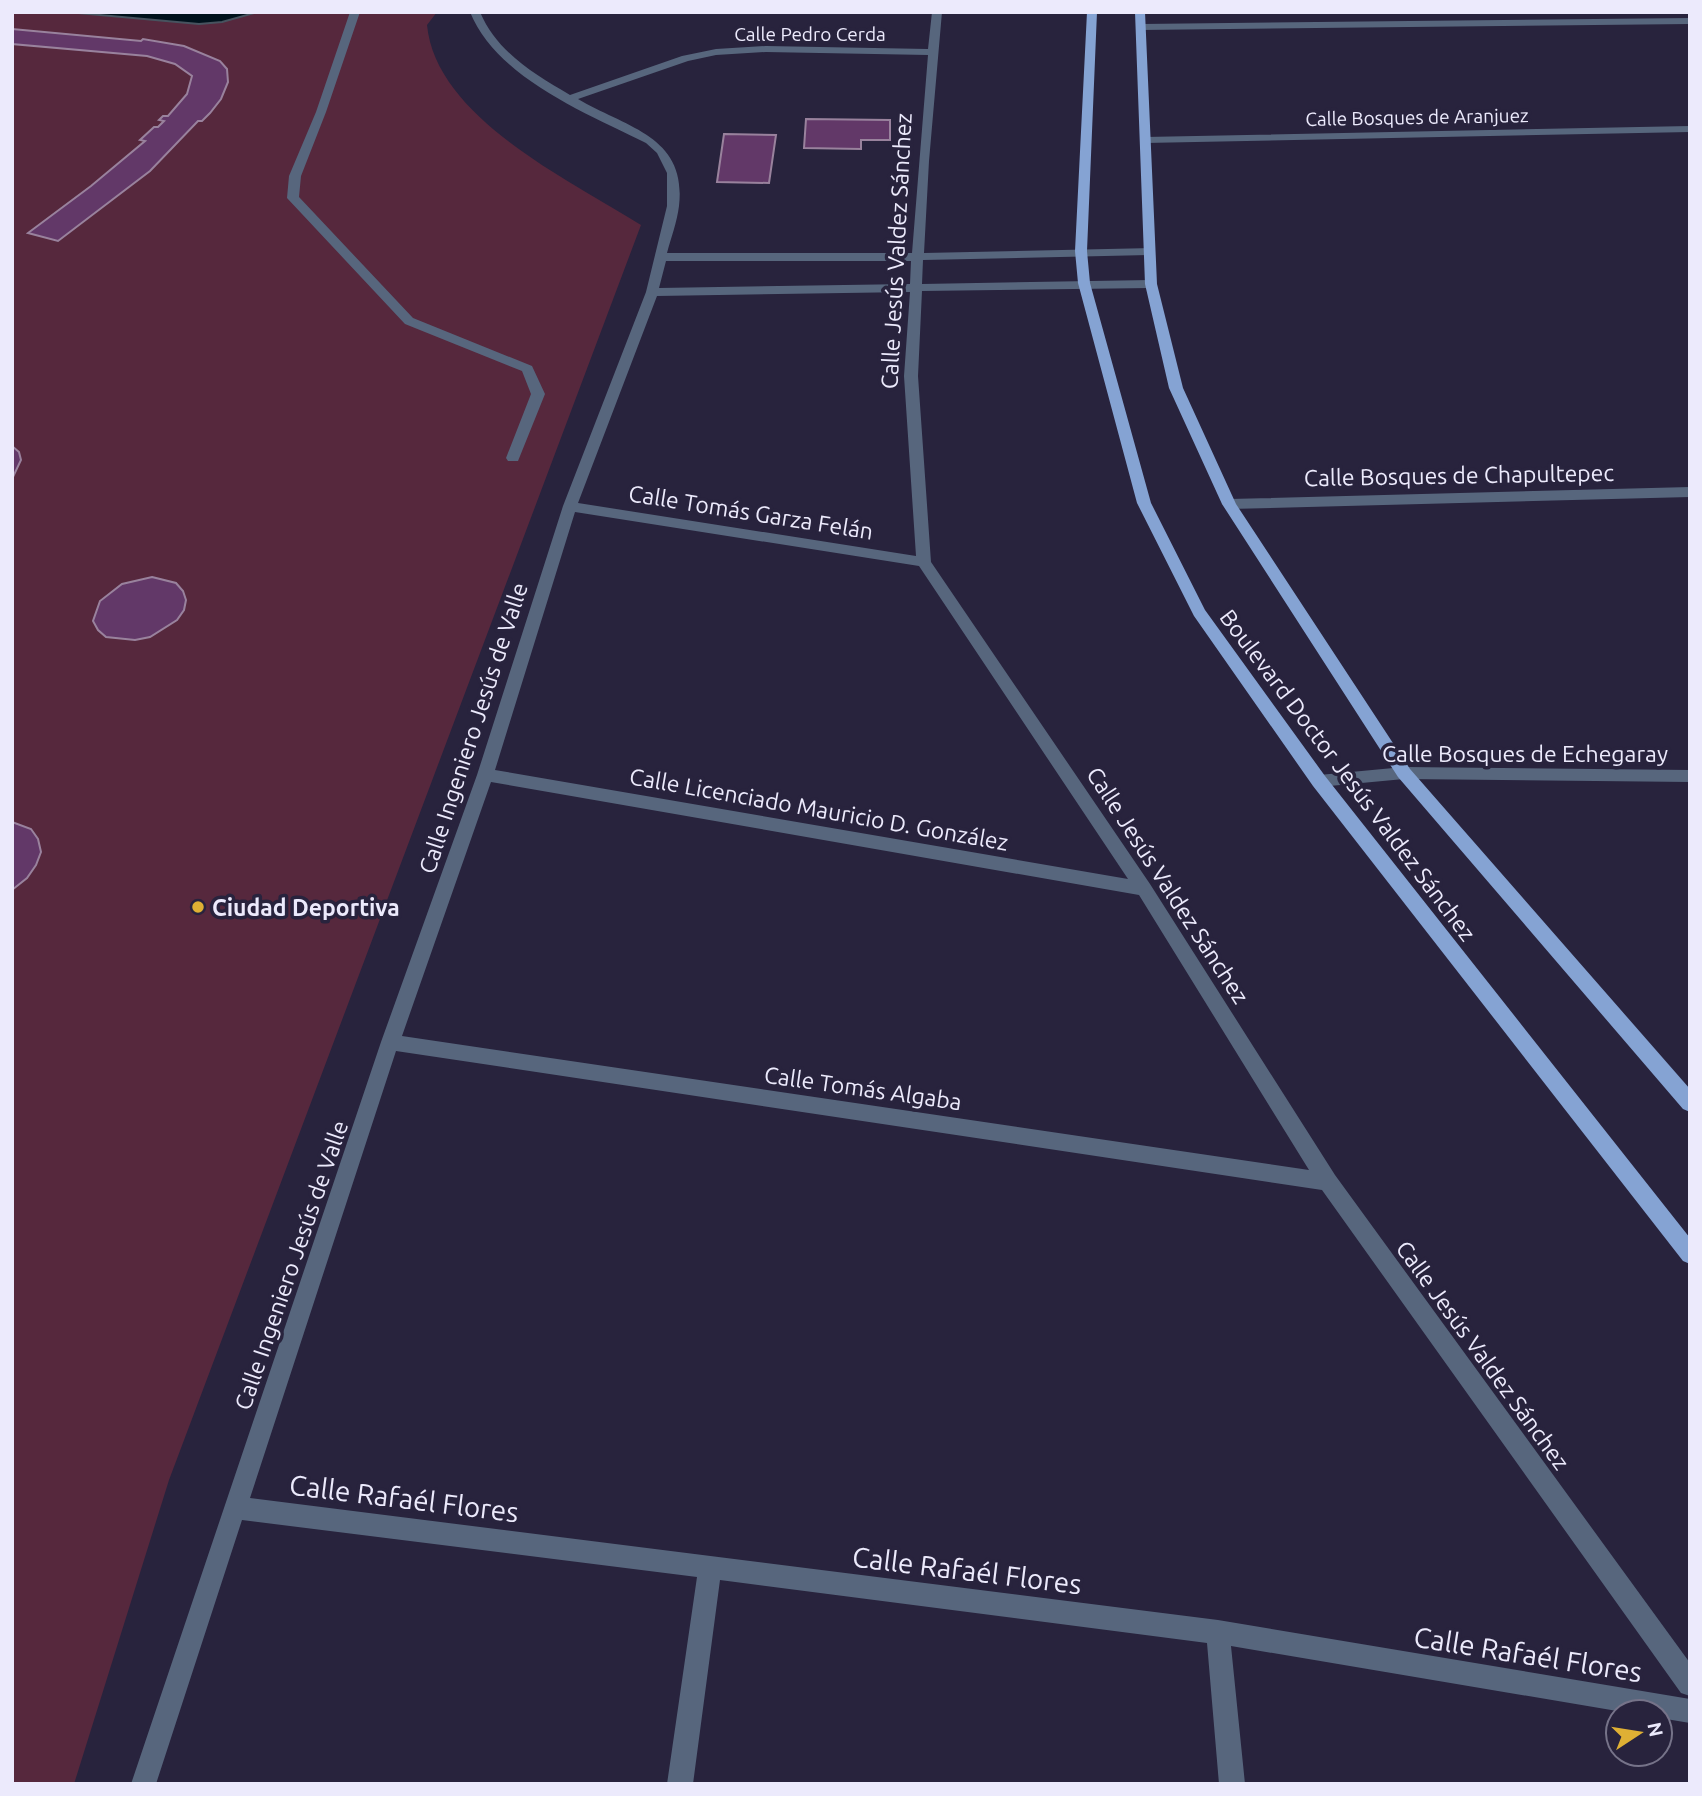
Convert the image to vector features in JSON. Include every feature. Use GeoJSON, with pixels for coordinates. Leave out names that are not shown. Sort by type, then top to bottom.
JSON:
{"type":"FeatureCollection","features":[{"type":"Feature","properties":{"kind":"main road","name":"Boulevard Doctor Jesús Valdez Sánchez"},"geometry":{"type":"LineString","coordinates":[[1092,12],[1081,251],[1084,283],[1144,503],[1199,612],[1319,780],[1690,1254]]}},
{"type":"Feature","properties":{"kind":"main road","name":"Boulevard Doctor Jesús Valdez Sánchez"},"geometry":{"type":"LineString","coordinates":[[1140,20],[1152,284],[1176,388],[1229,504],[1404,773],[1690,1103]]}},
{"type":"Feature","properties":{"kind":"street"},"geometry":{"type":"LineString","coordinates":[[355,12],[321,112],[295,176],[293,198],[409,321],[527,369],[538,394],[513,458]]}},
{"type":"Feature","properties":{"kind":"street","name":"Calle Ingeniero Jesús de Valle"},"geometry":{"type":"LineString","coordinates":[[143,1784],[390,1042],[485,775],[570,506],[652,292],[673,206],[673,173],[662,151],[650,141],[526,74],[488,36],[475,12]]}},
{"type":"Feature","properties":{"kind":"street","name":"Calle Jesús Valdez Sánchez"},"geometry":{"type":"LineString","coordinates":[[937,12],[915,286],[911,376],[924,562],[1144,889],[1328,1182],[1690,1684]]}},
{"type":"Feature","properties":{"kind":"street"},"geometry":{"type":"LineString","coordinates":[[1178,27],[1180,12]]}},
{"type":"Feature","properties":{"kind":"street"},"geometry":{"type":"LineString","coordinates":[[1140,20],[1178,27],[1690,21]]}},
{"type":"Feature","properties":{"kind":"street","name":"Calle Pedro Cerda"},"geometry":{"type":"LineString","coordinates":[[569,99],[685,58],[716,52],[766,49],[932,52]]}},
{"type":"Feature","properties":{"kind":"street","name":"Calle Bosques de Aranjuez"},"geometry":{"type":"LineString","coordinates":[[1145,140],[1690,129]]}},
{"type":"Feature","properties":{"kind":"street"},"geometry":{"type":"LineString","coordinates":[[660,257],[919,257],[1149,251]]}},
{"type":"Feature","properties":{"kind":"street"},"geometry":{"type":"LineString","coordinates":[[652,292],[1152,284]]}},
{"type":"Feature","properties":{"kind":"street","name":"Calle Bosques de Chapultepec"},"geometry":{"type":"LineString","coordinates":[[1229,504],[1690,492]]}},
{"type":"Feature","properties":{"kind":"street","name":"Calle Tomás Garza Felán"},"geometry":{"type":"LineString","coordinates":[[570,506],[924,562]]}},
{"type":"Feature","properties":{"kind":"street","name":"Calle Bosques de Echegaray"},"geometry":{"type":"LineString","coordinates":[[1319,780],[1404,773],[1690,776]]}},
{"type":"Feature","properties":{"kind":"street","name":"Calle Licenciado Mauricio D. González"},"geometry":{"type":"LineString","coordinates":[[485,775],[1144,889]]}},
{"type":"Feature","properties":{"kind":"street","name":"Calle Tomás Algaba"},"geometry":{"type":"LineString","coordinates":[[390,1042],[1328,1182]]}},
{"type":"Feature","properties":{"kind":"street","name":"Calle Rafaél Flores"},"geometry":{"type":"LineString","coordinates":[[233,1507],[1218,1632],[1690,1711]]}},
{"type":"Feature","properties":{"kind":"street"},"geometry":{"type":"LineString","coordinates":[[680,1784],[710,1567]]}},
{"type":"Feature","properties":{"kind":"street"},"geometry":{"type":"LineString","coordinates":[[1218,1632],[1232,1784]]}},
{"type":"Feature","properties":{"kind":"shaded area","name":"Ciudad Deportiva"},"geometry":{"type":"Polygon","coordinates":[[[12,12],[437,12],[427,25],[436,58],[454,89],[480,117],[544,166],[641,225],[169,1480],[74,1784],[12,1784],[12,12]]]}},
{"type":"Feature","properties":{"kind":"water"},"geometry":{"type":"Polygon","coordinates":[[[67,12],[258,12],[222,22],[199,24],[67,12]]]}},
{"type":"Feature","properties":{"kind":"building"},"geometry":{"type":"Polygon","coordinates":[[[12,29],[141,41],[143,39],[184,46],[220,61],[227,69],[228,82],[221,99],[210,113],[202,121],[198,121],[150,171],[58,241],[28,233],[145,141],[140,140],[154,127],[158,127],[164,121],[159,120],[168,116],[187,94],[192,76],[175,64],[147,56],[12,44],[12,29]]]}},
{"type":"Feature","properties":{"kind":"building"},"geometry":{"type":"Polygon","coordinates":[[[806,119],[890,120],[890,140],[861,140],[861,149],[804,148],[806,119]]]}},
{"type":"Feature","properties":{"kind":"building"},"geometry":{"type":"Polygon","coordinates":[[[724,134],[776,135],[769,183],[717,182],[724,134]]]}},
{"type":"Feature","properties":{"kind":"building"},"geometry":{"type":"Polygon","coordinates":[[[12,446],[19,452],[21,460],[12,479],[12,446]]]}},
{"type":"Feature","properties":{"kind":"building"},"geometry":{"type":"Polygon","coordinates":[[[152,577],[176,583],[183,591],[186,600],[184,610],[177,620],[150,637],[135,640],[106,637],[98,630],[93,621],[100,601],[122,584],[152,577]]]}},
{"type":"Feature","properties":{"kind":"building"},"geometry":{"type":"Polygon","coordinates":[[[12,822],[31,829],[38,839],[41,852],[27,878],[12,890],[12,822]]]}},
{"type":"Feature","properties":{"kind":"place","name":"Ciudad Deportiva"},"geometry":{"type":"Point","coordinates":[198,907]}}]}
